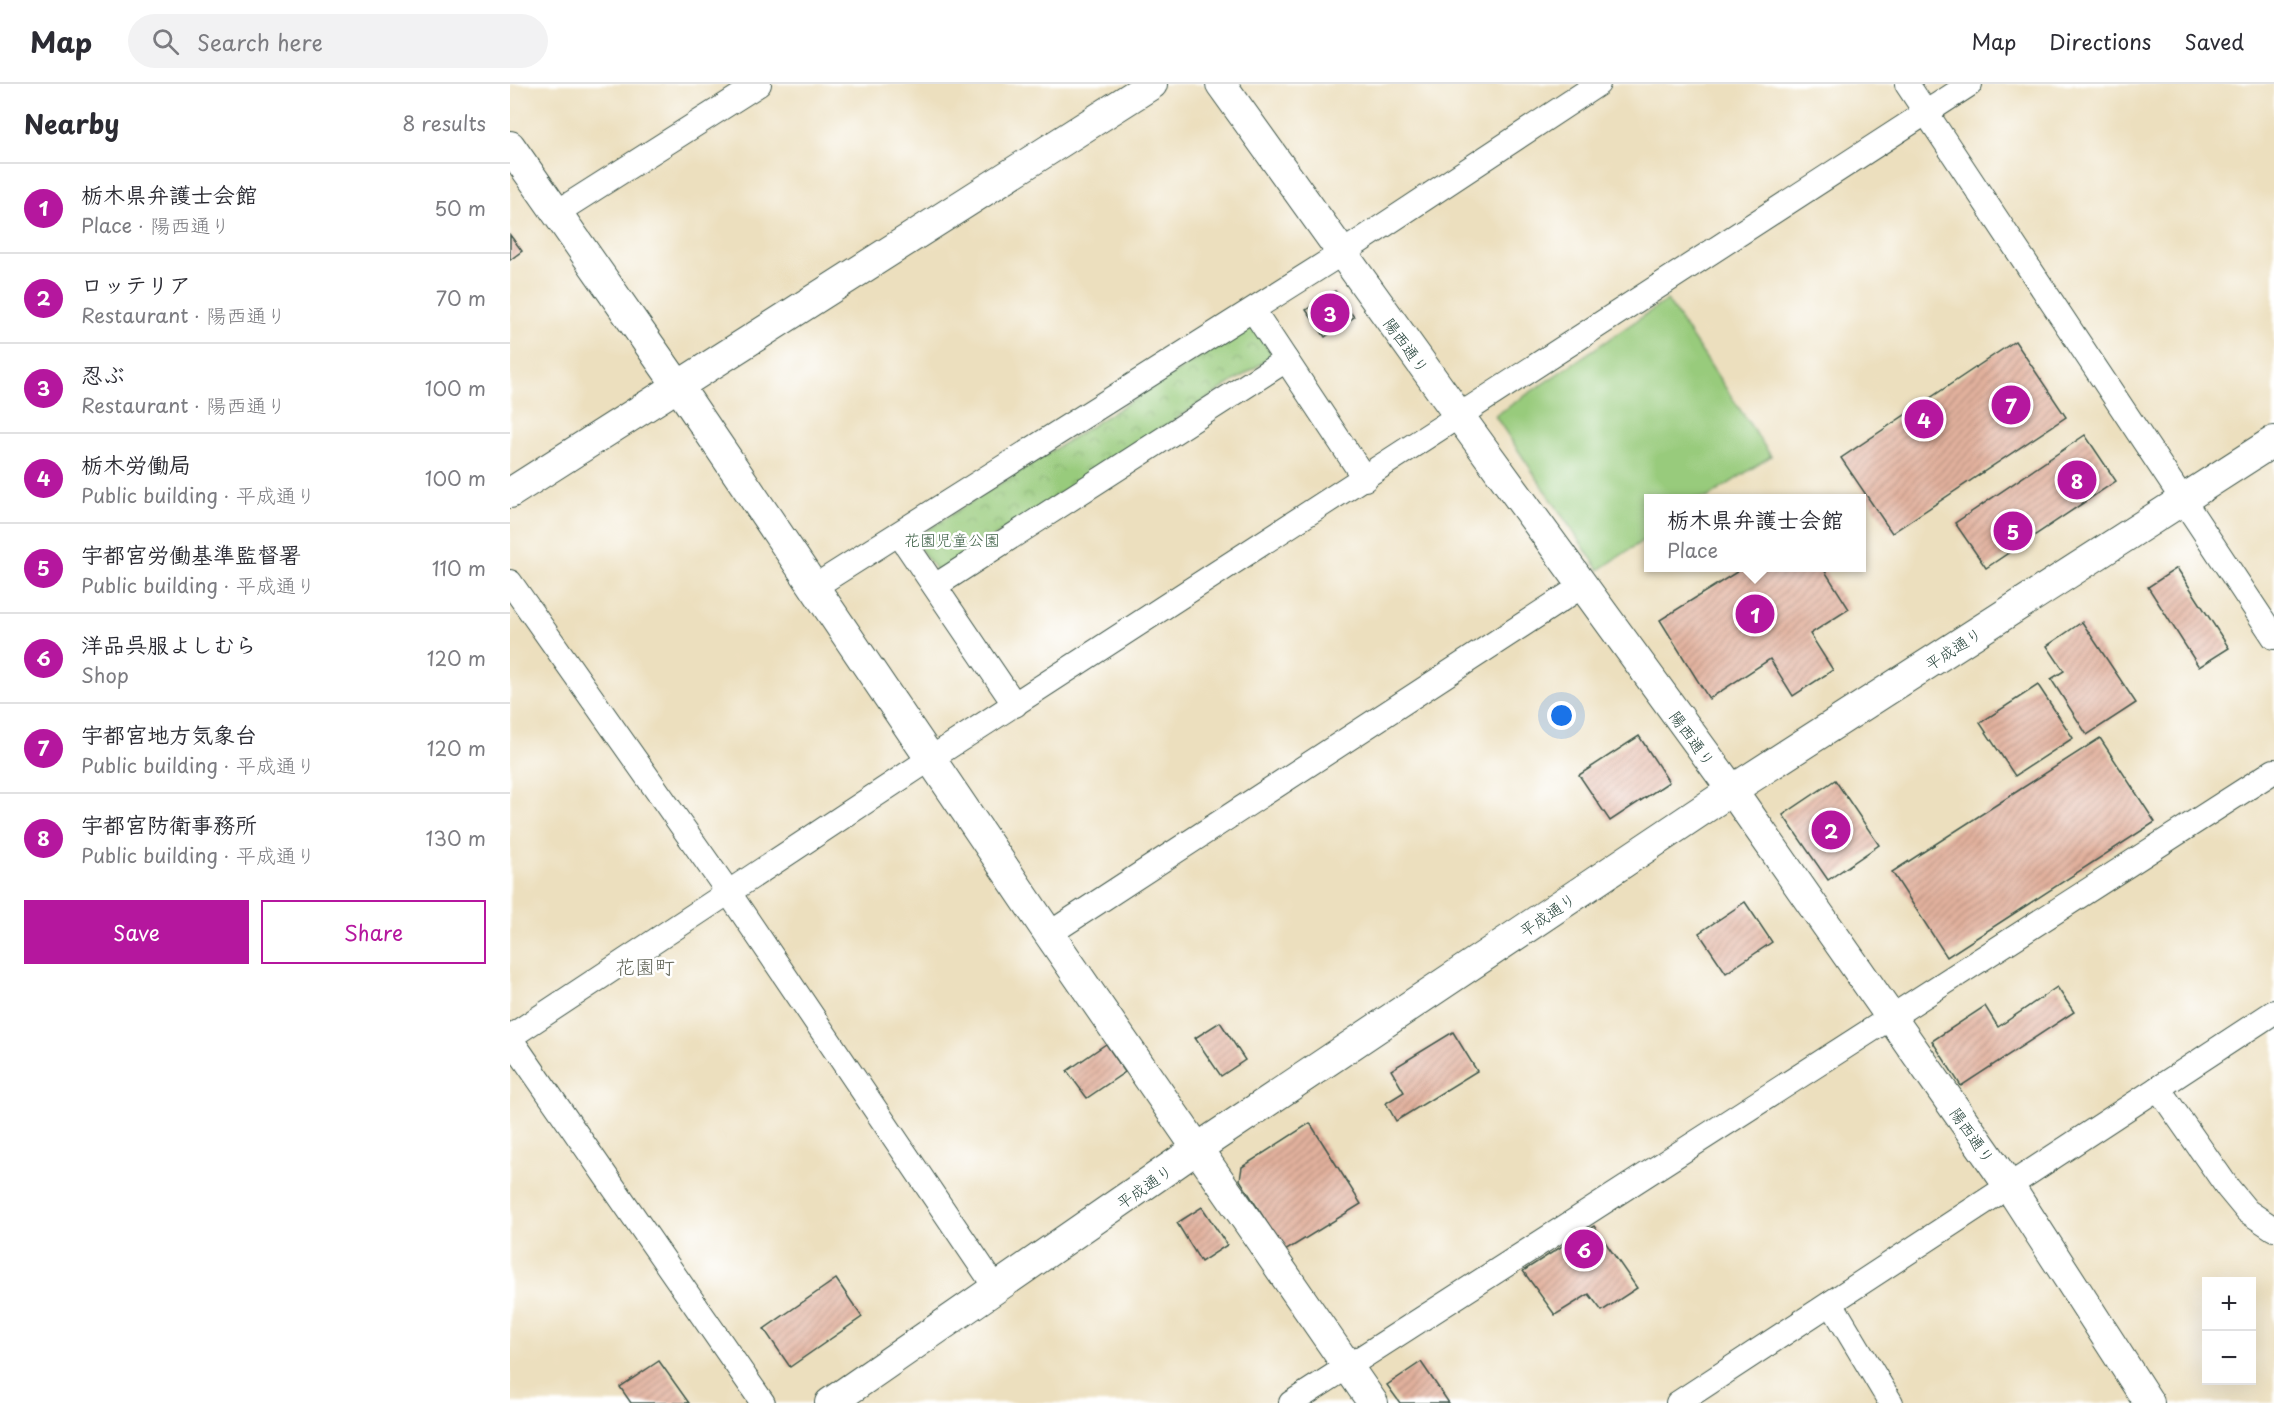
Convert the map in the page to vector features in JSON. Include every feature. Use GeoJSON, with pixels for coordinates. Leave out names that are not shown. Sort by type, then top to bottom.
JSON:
{"type":"FeatureCollection","features":[{"type":"Feature","properties":{"kind":"street"},"geometry":{"type":"LineString","coordinates":[[556,213],[759,84]]}},
{"type":"Feature","properties":{"kind":"street"},"geometry":{"type":"LineString","coordinates":[[510,493],[1152,84]]}},
{"type":"Feature","properties":{"kind":"street","name":"陽西通り"},"geometry":{"type":"LineString","coordinates":[[1221,84],[1582,586],[1732,790],[2009,1186],[2149,1403]]}},
{"type":"Feature","properties":{"kind":"street"},"geometry":{"type":"LineString","coordinates":[[814,588],[1342,253],[1598,84]]}},
{"type":"Feature","properties":{"kind":"street"},"geometry":{"type":"LineString","coordinates":[[1907,84],[2274,637]]}},
{"type":"Feature","properties":{"kind":"street"},"geometry":{"type":"LineString","coordinates":[[763,1403],[510,1038],[930,759],[1365,479],[1970,84]]}},
{"type":"Feature","properties":{"kind":"street"},"geometry":{"type":"LineString","coordinates":[[510,146],[678,386],[1049,934],[1373,1403]]}},
{"type":"Feature","properties":{"kind":"street"},"geometry":{"type":"LineString","coordinates":[[1253,310],[1365,479]]}},
{"type":"Feature","properties":{"kind":"street"},"geometry":{"type":"LineString","coordinates":[[935,586],[1287,360]]}},
{"type":"Feature","properties":{"kind":"street","name":"平成通り"},"geometry":{"type":"LineString","coordinates":[[830,1403],[1198,1148],[1732,790],[2274,441]]}},
{"type":"Feature","properties":{"kind":"street"},"geometry":{"type":"LineString","coordinates":[[899,534],[1015,705]]}},
{"type":"Feature","properties":{"kind":"street"},"geometry":{"type":"LineString","coordinates":[[510,582],[729,893],[996,1288]]}},
{"type":"Feature","properties":{"kind":"street"},"geometry":{"type":"LineString","coordinates":[[1049,934],[1582,586]]}},
{"type":"Feature","properties":{"kind":"street"},"geometry":{"type":"LineString","coordinates":[[1291,1403],[1346,1365],[2274,771]]}},
{"type":"Feature","properties":{"kind":"street"},"geometry":{"type":"LineString","coordinates":[[1678,1403],[2274,1012]]}},
{"type":"Feature","properties":{"kind":"street"},"geometry":{"type":"LineString","coordinates":[[2158,1088],[2228,1188],[2247,1211],[2274,1229]]}},
{"type":"Feature","properties":{"kind":"street"},"geometry":{"type":"LineString","coordinates":[[1831,1303],[1892,1403]]}},
{"type":"Feature","properties":{"kind":"green space"},"geometry":{"type":"Polygon","coordinates":[[[1667,300],[1771,456],[1713,494],[1644,494],[1644,540],[1599,570],[1495,416],[1667,300]]]}},
{"type":"Feature","properties":{"kind":"green space","name":"花園児童公園"},"geometry":{"type":"Polygon","coordinates":[[[1252,324],[1273,356],[938,573],[913,539],[1252,324]]]}},
{"type":"Feature","properties":{"kind":"building"},"geometry":{"type":"Polygon","coordinates":[[[510,235],[522,251],[510,260],[510,235]]]}},
{"type":"Feature","properties":{"kind":"building"},"geometry":{"type":"Polygon","coordinates":[[[1335,291],[1354,317],[1325,337],[1306,310],[1335,291]]]}},
{"type":"Feature","properties":{"kind":"building"},"geometry":{"type":"Polygon","coordinates":[[[2015,341],[2066,417],[1892,533],[1841,458],[2015,341]]]}},
{"type":"Feature","properties":{"kind":"building"},"geometry":{"type":"Polygon","coordinates":[[[2085,435],[2116,481],[1986,568],[1955,523],[2085,435]]]}},
{"type":"Feature","properties":{"kind":"building"},"geometry":{"type":"Polygon","coordinates":[[[2177,568],[2229,648],[2199,667],[2148,587],[2177,568]]]}},
{"type":"Feature","properties":{"kind":"building"},"geometry":{"type":"Polygon","coordinates":[[[1737,572],[1826,572],[1849,609],[1810,634],[1833,670],[1793,696],[1770,659],[1709,699],[1660,620],[1737,572]]]}},
{"type":"Feature","properties":{"kind":"building"},"geometry":{"type":"Polygon","coordinates":[[[2082,622],[2136,703],[2087,735],[2051,679],[2064,671],[2047,646],[2082,622]]]}},
{"type":"Feature","properties":{"kind":"building"},"geometry":{"type":"Polygon","coordinates":[[[2038,685],[2073,738],[2015,776],[1980,723],[2038,685]]]}},
{"type":"Feature","properties":{"kind":"building"},"geometry":{"type":"Polygon","coordinates":[[[1639,736],[1669,782],[1610,821],[1579,775],[1639,736]]]}},
{"type":"Feature","properties":{"kind":"building"},"geometry":{"type":"Polygon","coordinates":[[[2100,738],[2155,822],[1947,957],[1892,872],[2100,738]]]}},
{"type":"Feature","properties":{"kind":"building"},"geometry":{"type":"Polygon","coordinates":[[[1835,780],[1879,845],[1828,880],[1783,815],[1835,780]]]}},
{"type":"Feature","properties":{"kind":"building"},"geometry":{"type":"Polygon","coordinates":[[[1745,902],[1772,942],[1726,973],[1699,933],[1745,902]]]}},
{"type":"Feature","properties":{"kind":"building"},"geometry":{"type":"Polygon","coordinates":[[[2057,987],[2074,1012],[1961,1086],[1932,1041],[1985,1006],[1998,1027],[2057,987]]]}},
{"type":"Feature","properties":{"kind":"building"},"geometry":{"type":"Polygon","coordinates":[[[1220,1022],[1245,1060],[1221,1076],[1195,1038],[1220,1022]]]}},
{"type":"Feature","properties":{"kind":"building"},"geometry":{"type":"Polygon","coordinates":[[[1453,1032],[1477,1071],[1396,1121],[1386,1103],[1404,1092],[1391,1070],[1453,1032]]]}},
{"type":"Feature","properties":{"kind":"building"},"geometry":{"type":"Polygon","coordinates":[[[1106,1044],[1125,1072],[1087,1098],[1067,1071],[1106,1044]]]}},
{"type":"Feature","properties":{"kind":"building"},"geometry":{"type":"Polygon","coordinates":[[[1310,1123],[1361,1204],[1285,1251],[1240,1180],[1242,1167],[1310,1123]]]}},
{"type":"Feature","properties":{"kind":"building"},"geometry":{"type":"Polygon","coordinates":[[[1202,1207],[1227,1245],[1201,1262],[1177,1223],[1202,1207]]]}},
{"type":"Feature","properties":{"kind":"building"},"geometry":{"type":"Polygon","coordinates":[[[1594,1226],[1637,1288],[1602,1311],[1589,1294],[1555,1315],[1523,1271],[1594,1226]]]}},
{"type":"Feature","properties":{"kind":"building"},"geometry":{"type":"Polygon","coordinates":[[[836,1279],[862,1317],[790,1367],[764,1329],[836,1279]]]}},
{"type":"Feature","properties":{"kind":"building"},"geometry":{"type":"Polygon","coordinates":[[[659,1361],[689,1403],[631,1403],[620,1387],[659,1361]]]}},
{"type":"Feature","properties":{"kind":"building"},"geometry":{"type":"Polygon","coordinates":[[[1421,1362],[1449,1403],[1400,1403],[1387,1385],[1421,1362]]]}},
{"type":"Feature","properties":{"kind":"place","name":"忍ぶ"},"geometry":{"type":"Point","coordinates":[1330,313]}},
{"type":"Feature","properties":{"kind":"place","name":"宇都宮地方気象台"},"geometry":{"type":"Point","coordinates":[2011,405]}},
{"type":"Feature","properties":{"kind":"place","name":"栃木労働局"},"geometry":{"type":"Point","coordinates":[1924,419]}},
{"type":"Feature","properties":{"kind":"place","name":"宇都宮防衛事務所"},"geometry":{"type":"Point","coordinates":[2077,480]}},
{"type":"Feature","properties":{"kind":"place","name":"宇都宮労働基準監督署"},"geometry":{"type":"Point","coordinates":[2013,531]}},
{"type":"Feature","properties":{"kind":"place","name":"栃木県弁護士会館"},"geometry":{"type":"Point","coordinates":[1755,614]}},
{"type":"Feature","properties":{"kind":"place","name":"ロッテリア"},"geometry":{"type":"Point","coordinates":[1831,830]}},
{"type":"Feature","properties":{"kind":"place","name":"洋品呉服よしむら"},"geometry":{"type":"Point","coordinates":[1584,1249]}},
{"type":"Feature","properties":{"kind":"district","name":"花園町"},"geometry":{"type":"Point","coordinates":[645,966]}}]}
